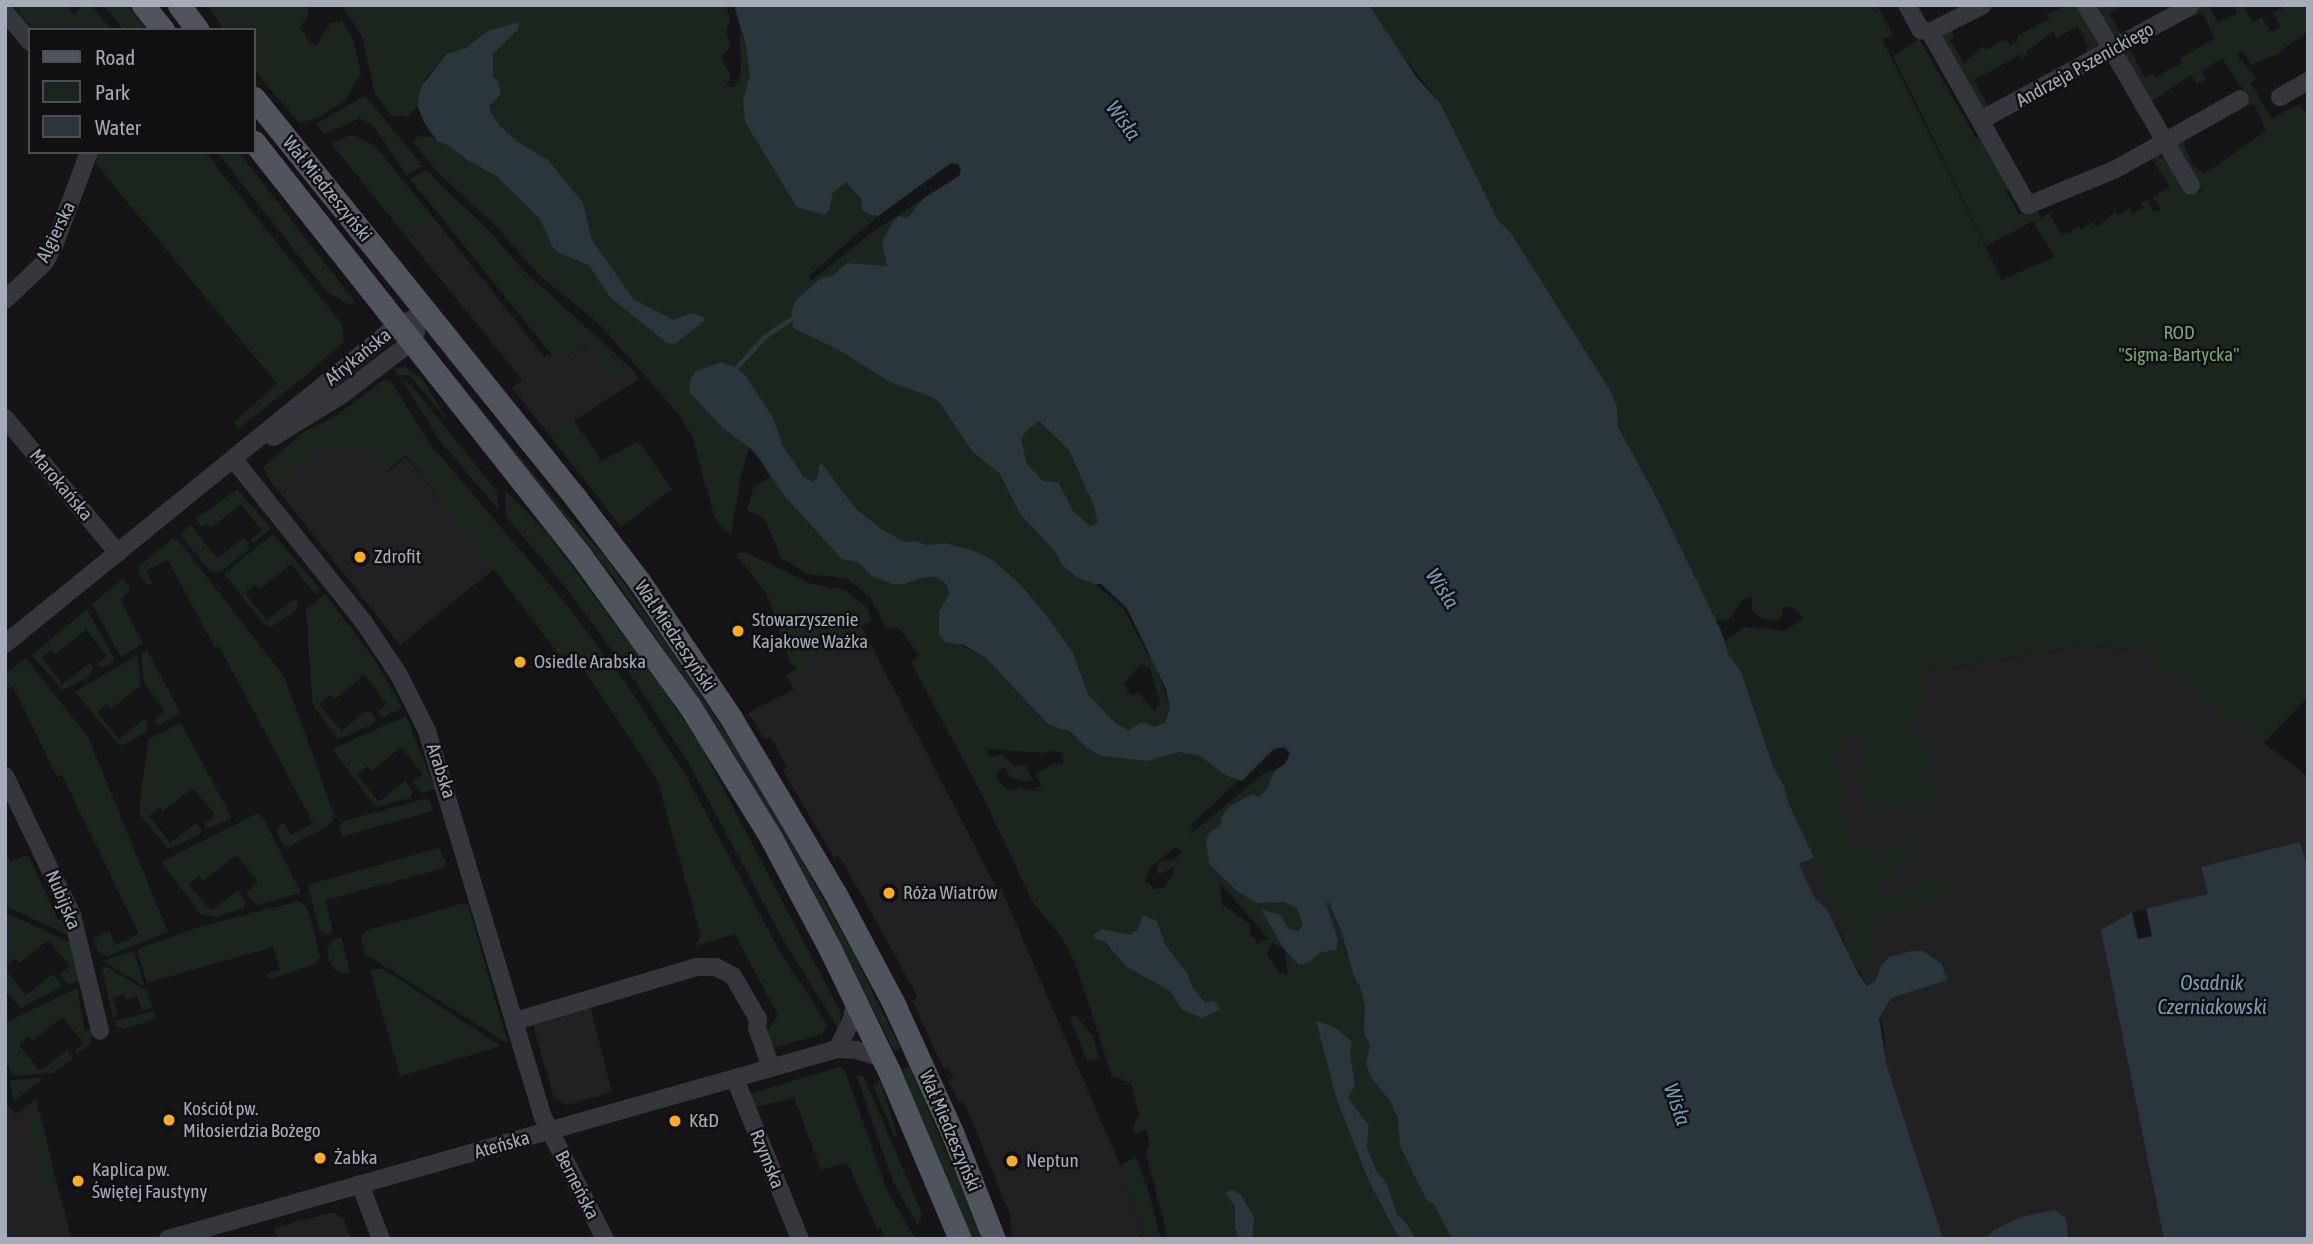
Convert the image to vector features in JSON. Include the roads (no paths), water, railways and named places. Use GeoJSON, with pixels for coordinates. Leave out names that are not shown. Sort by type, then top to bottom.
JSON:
{"type":"FeatureCollection","features":[{"type":"Feature","properties":{"kind":"main road"},"geometry":{"type":"LineString","coordinates":[[143,5],[161,28]]}},
{"type":"Feature","properties":{"kind":"main road"},"geometry":{"type":"LineString","coordinates":[[178,5],[196,28]]}},
{"type":"Feature","properties":{"kind":"main road","name":"Wał Miedzeszyński"},"geometry":{"type":"LineString","coordinates":[[256,100],[607,538],[750,748],[835,893],[893,1002],[952,1132],[994,1239]]}},
{"type":"Feature","properties":{"kind":"main road","name":"Wał Miedzeszyński"},"geometry":{"type":"LineString","coordinates":[[256,145],[581,556],[689,705],[782,858],[856,1001],[960,1239]]}},
{"type":"Feature","properties":{"kind":"street"},"geometry":{"type":"LineString","coordinates":[[1907,5],[1921,30],[1930,32],[1983,5]]}},
{"type":"Feature","properties":{"kind":"street"},"geometry":{"type":"LineString","coordinates":[[2085,5],[2191,186]]}},
{"type":"Feature","properties":{"kind":"street","name":"Andrzeja Pszenickiego"},"geometry":{"type":"LineString","coordinates":[[1980,120],[2112,52],[2189,8]]}},
{"type":"Feature","properties":{"kind":"street"},"geometry":{"type":"LineString","coordinates":[[5,12],[28,40]]}},
{"type":"Feature","properties":{"kind":"street"},"geometry":{"type":"LineString","coordinates":[[1930,32],[2028,205],[2116,169],[2239,99]]}},
{"type":"Feature","properties":{"kind":"street"},"geometry":{"type":"LineString","coordinates":[[2280,97],[2308,81]]}},
{"type":"Feature","properties":{"kind":"street","name":"Algierska"},"geometry":{"type":"LineString","coordinates":[[5,300],[45,262],[55,243],[88,154]]}},
{"type":"Feature","properties":{"kind":"street","name":"Afrykańska"},"geometry":{"type":"LineString","coordinates":[[5,644],[241,455],[340,396],[427,313]]}},
{"type":"Feature","properties":{"kind":"street","name":"Marokańska"},"geometry":{"type":"LineString","coordinates":[[5,418],[118,553]]}},
{"type":"Feature","properties":{"kind":"street","name":"Arabska"},"geometry":{"type":"LineString","coordinates":[[241,455],[363,621],[399,675],[427,731],[549,1132]]}},
{"type":"Feature","properties":{"kind":"street","name":"Nubijska"},"geometry":{"type":"LineString","coordinates":[[5,776],[72,915],[100,1031]]}},
{"type":"Feature","properties":{"kind":"street"},"geometry":{"type":"LineString","coordinates":[[515,1021],[696,967],[716,967],[733,976],[758,1019],[757,1028],[771,1067]]}},
{"type":"Feature","properties":{"kind":"street"},"geometry":{"type":"LineString","coordinates":[[837,1049],[851,1021],[856,1001]]}},
{"type":"Feature","properties":{"kind":"street","name":"Ateńska"},"geometry":{"type":"LineString","coordinates":[[168,1239],[837,1049],[856,1050],[883,1058]]}},
{"type":"Feature","properties":{"kind":"street","name":"Rzymska"},"geometry":{"type":"LineString","coordinates":[[735,1079],[800,1239]]}},
{"type":"Feature","properties":{"kind":"street","name":"Berneńska"},"geometry":{"type":"LineString","coordinates":[[549,1132],[605,1239]]}},
{"type":"Feature","properties":{"kind":"street"},"geometry":{"type":"LineString","coordinates":[[360,1184],[381,1239]]}},
{"type":"Feature","properties":{"kind":"water","name":"Wisła"},"geometry":{"type":"Polygon","coordinates":[[[734,5],[1369,5],[1417,78],[1440,103],[1498,220],[1511,233],[1611,392],[1617,408],[1618,427],[1653,491],[1722,633],[1729,655],[1741,671],[1773,766],[1814,858],[1799,864],[1815,899],[1827,909],[1857,971],[1867,986],[1876,981],[1881,965],[1890,957],[1923,951],[1942,964],[1947,980],[1891,998],[1879,1018],[1887,1066],[1943,1239],[1452,1239],[1434,1205],[1426,1199],[1400,1146],[1398,1118],[1390,1101],[1371,1077],[1366,1064],[1370,1045],[1364,1034],[1365,1005],[1329,902],[1326,903],[1338,940],[1336,950],[1322,952],[1309,962],[1299,965],[1284,949],[1261,909],[1280,915],[1289,929],[1298,931],[1303,925],[1297,908],[1284,902],[1256,903],[1237,891],[1209,864],[1206,840],[1210,832],[1220,826],[1221,818],[1229,807],[1252,794],[1258,796],[1266,790],[1275,770],[1285,764],[1290,753],[1284,747],[1274,749],[1242,781],[1225,775],[1200,756],[1191,754],[1179,752],[1147,761],[1102,756],[1087,748],[1071,732],[1049,725],[986,658],[964,645],[945,642],[939,634],[939,611],[950,593],[945,583],[937,577],[892,584],[872,576],[858,562],[842,559],[783,494],[754,451],[724,429],[689,392],[691,378],[696,371],[722,362],[736,368],[745,375],[772,416],[783,446],[804,477],[813,482],[818,477],[819,465],[822,464],[856,509],[884,531],[905,542],[916,541],[927,545],[944,543],[972,550],[993,560],[1020,584],[1045,614],[1072,651],[1088,694],[1117,725],[1129,730],[1142,722],[1154,727],[1165,723],[1170,707],[1166,689],[1127,608],[1101,584],[1078,578],[1063,566],[1054,550],[1020,514],[1000,474],[972,451],[940,403],[932,397],[890,382],[837,349],[793,328],[791,312],[796,300],[822,277],[832,276],[847,263],[887,266],[882,241],[894,220],[899,216],[907,218],[924,198],[959,176],[961,170],[958,164],[951,163],[878,216],[867,214],[862,209],[861,199],[846,182],[833,192],[829,211],[824,215],[797,207],[745,122],[743,101],[750,75],[746,46],[734,5]],[[1039,421],[1026,431],[1021,440],[1027,464],[1043,481],[1058,482],[1073,511],[1090,526],[1098,524],[1094,506],[1069,450],[1039,421]]]}},
{"type":"Feature","properties":{"kind":"water"},"geometry":{"type":"Polygon","coordinates":[[[519,22],[518,29],[493,54],[493,77],[498,81],[501,94],[489,106],[491,113],[500,126],[518,142],[548,160],[583,203],[592,240],[634,300],[674,320],[691,313],[704,317],[704,321],[675,344],[667,343],[610,297],[589,265],[559,253],[552,246],[540,219],[496,176],[467,160],[448,145],[437,141],[424,122],[417,105],[421,87],[447,54],[466,48],[488,31],[519,22]]]}},
{"type":"Feature","properties":{"kind":"water","name":"Osadnik Czerniakowski"},"geometry":{"type":"Polygon","coordinates":[[[2300,842],[2308,869],[2308,1239],[2164,1239],[2101,930],[2132,912],[2208,894],[2201,867],[2300,842]]]}},
{"type":"Feature","properties":{"kind":"water"},"geometry":{"type":"Polygon","coordinates":[[[1143,915],[1157,921],[1165,945],[1187,973],[1193,988],[1205,1002],[1214,1001],[1220,1009],[1203,1018],[1182,1010],[1170,991],[1127,967],[1104,941],[1095,939],[1093,935],[1102,929],[1130,935],[1137,930],[1143,915]]]}},
{"type":"Feature","properties":{"kind":"water"},"geometry":{"type":"Polygon","coordinates":[[[1316,1021],[1336,1028],[1352,1042],[1350,1054],[1355,1085],[1348,1098],[1369,1126],[1367,1147],[1376,1171],[1385,1180],[1398,1216],[1405,1221],[1416,1239],[1401,1239],[1396,1233],[1368,1179],[1337,1100],[1316,1021]]]}},
{"type":"Feature","properties":{"kind":"water"},"geometry":{"type":"Polygon","coordinates":[[[1233,1190],[1241,1195],[1254,1218],[1253,1239],[1240,1239],[1235,1229],[1235,1206],[1225,1193],[1233,1190]]]}},
{"type":"Feature","properties":{"kind":"water"},"geometry":{"type":"Polygon","coordinates":[[[2054,1210],[2066,1218],[2068,1239],[1985,1239],[1994,1230],[2021,1217],[2054,1210]]]}},
{"type":"Feature","properties":{"kind":"waterway"},"geometry":{"type":"LineString","coordinates":[[736,368],[764,337],[791,319]]}},
{"type":"Feature","properties":{"kind":"place","name":"Zdrofit"},"geometry":{"type":"Point","coordinates":[360,557]}},
{"type":"Feature","properties":{"kind":"place","name":"Stowarzyszenie Kajakowe Ważka"},"geometry":{"type":"Point","coordinates":[738,631]}},
{"type":"Feature","properties":{"kind":"place","name":"Osiedle Arabska"},"geometry":{"type":"Point","coordinates":[520,662]}},
{"type":"Feature","properties":{"kind":"place","name":"Róża Wiatrów"},"geometry":{"type":"Point","coordinates":[889,893]}},
{"type":"Feature","properties":{"kind":"place","name":"Kościół pw. Miłosierdzia Bożego"},"geometry":{"type":"Point","coordinates":[169,1120]}},
{"type":"Feature","properties":{"kind":"place","name":"K&D"},"geometry":{"type":"Point","coordinates":[675,1121]}},
{"type":"Feature","properties":{"kind":"place","name":"Żabka"},"geometry":{"type":"Point","coordinates":[320,1158]}},
{"type":"Feature","properties":{"kind":"place","name":"Neptun"},"geometry":{"type":"Point","coordinates":[1012,1161]}},
{"type":"Feature","properties":{"kind":"place","name":"Kaplica pw. Świętej Faustyny"},"geometry":{"type":"Point","coordinates":[78,1181]}},
{"type":"Feature","properties":{"kind":"park label","name":"ROD \"Sigma-Bartycka\""},"geometry":{"type":"Point","coordinates":[2179,344]}}]}
